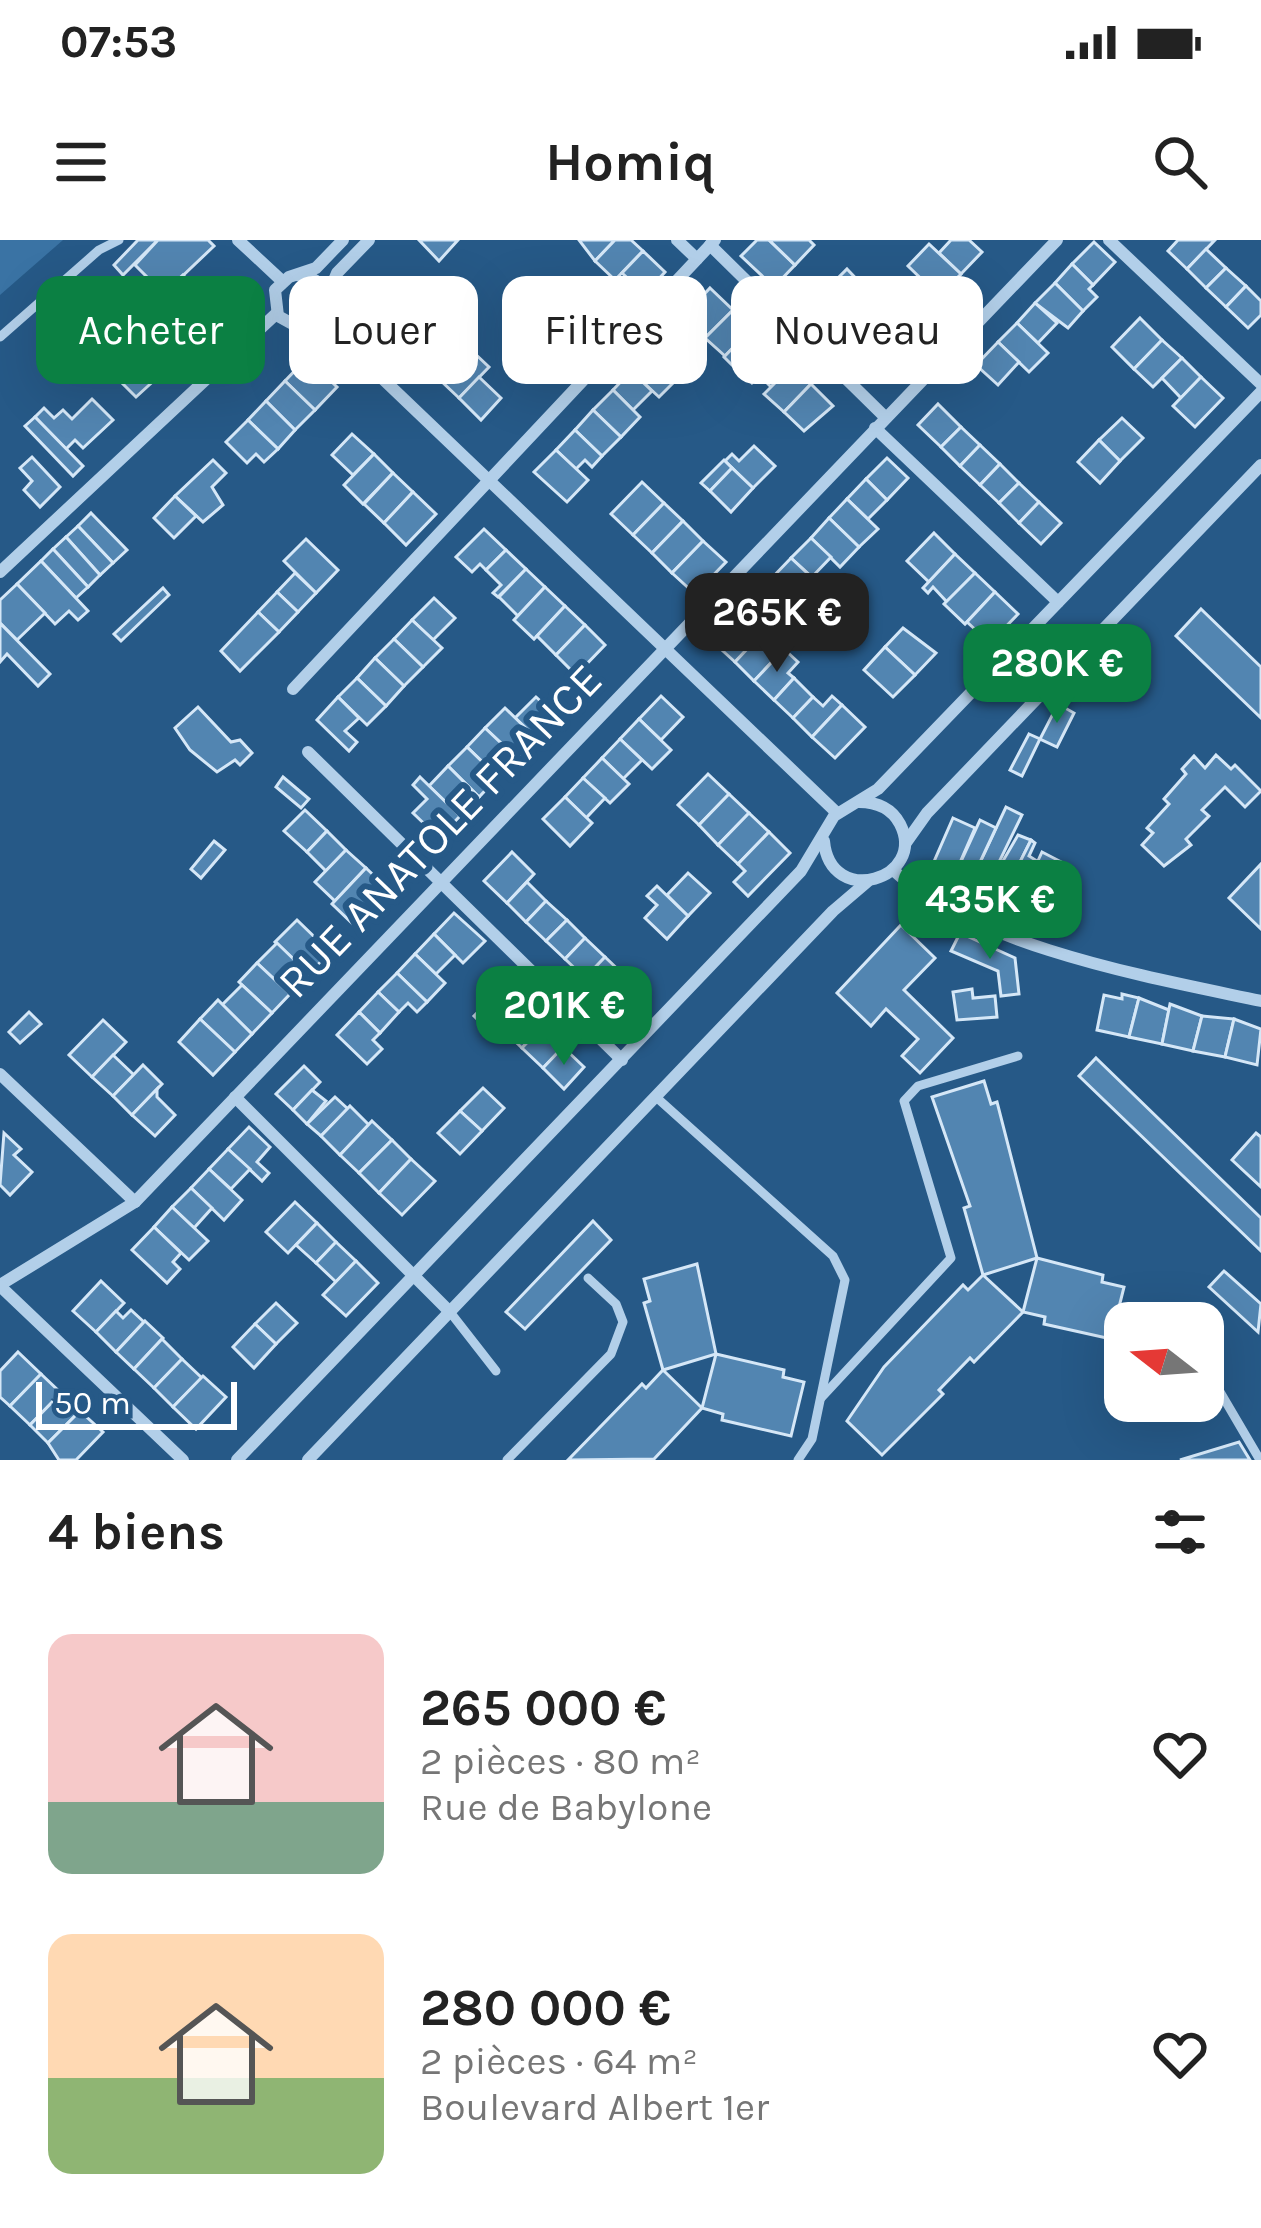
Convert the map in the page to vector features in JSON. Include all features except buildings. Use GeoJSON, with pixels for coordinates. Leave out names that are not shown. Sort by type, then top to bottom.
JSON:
{"type":"FeatureCollection","features":[{"type":"Feature","properties":{"kind":"street"},"geometry":{"type":"LineString","coordinates":[[238,240],[282,281]]}},
{"type":"Feature","properties":{"kind":"street"},"geometry":{"type":"LineString","coordinates":[[289,321],[277,313],[274,294],[282,281],[316,268],[343,240]]}},
{"type":"Feature","properties":{"kind":"street"},"geometry":{"type":"LineString","coordinates":[[336,276],[369,240]]}},
{"type":"Feature","properties":{"kind":"street"},"geometry":{"type":"LineString","coordinates":[[677,240],[697,259]]}},
{"type":"Feature","properties":{"kind":"street","name":"RUE ANATOLE FRANCE"},"geometry":{"type":"LineString","coordinates":[[0,1286],[135,1202],[1058,240]]}},
{"type":"Feature","properties":{"kind":"street"},"geometry":{"type":"LineString","coordinates":[[237,1460],[801,872],[837,813],[874,794],[1261,388],[1109,240]]}},
{"type":"Feature","properties":{"kind":"street"},"geometry":{"type":"LineString","coordinates":[[293,689],[713,243],[886,416]]}},
{"type":"Feature","properties":{"kind":"street"},"geometry":{"type":"LineString","coordinates":[[297,274],[302,276]]}},
{"type":"Feature","properties":{"kind":"street"},"geometry":{"type":"LineString","coordinates":[[0,572],[277,313]]}},
{"type":"Feature","properties":{"kind":"street"},"geometry":{"type":"LineString","coordinates":[[393,384],[488,481],[837,813]]}},
{"type":"Feature","properties":{"kind":"street"},"geometry":{"type":"LineString","coordinates":[[875,428],[1058,602]]}},
{"type":"Feature","properties":{"kind":"street"},"geometry":{"type":"LineString","coordinates":[[308,1460],[833,911],[867,883],[893,870],[904,844],[927,813],[1261,465]]}},
{"type":"Feature","properties":{"kind":"street"},"geometry":{"type":"LineString","coordinates":[[308,752],[622,1060]]}},
{"type":"Feature","properties":{"kind":"street"},"geometry":{"type":"LineString","coordinates":[[857,803],[889,811],[901,826],[904,844]]}},
{"type":"Feature","properties":{"kind":"street"},"geometry":{"type":"LineString","coordinates":[[825,834],[825,850],[834,869],[867,883]]}},
{"type":"Feature","properties":{"kind":"street"},"geometry":{"type":"LineString","coordinates":[[893,870],[930,897],[1064,956],[1261,1001]]}},
{"type":"Feature","properties":{"kind":"street"},"geometry":{"type":"LineString","coordinates":[[0,1074],[135,1202]]}},
{"type":"Feature","properties":{"kind":"street"},"geometry":{"type":"LineString","coordinates":[[235,1097],[450,1312]]}},
{"type":"Feature","properties":{"kind":"street"},"geometry":{"type":"LineString","coordinates":[[0,1286],[183,1460]]}},
{"type":"Feature","properties":{"kind":"lane"},"geometry":{"type":"LineString","coordinates":[[0,337],[99,250],[119,240]]}},
{"type":"Feature","properties":{"kind":"lane"},"geometry":{"type":"LineString","coordinates":[[821,1398],[951,1258],[904,1101],[918,1086],[1018,1057]]}},
{"type":"Feature","properties":{"kind":"lane"},"geometry":{"type":"LineString","coordinates":[[656,1097],[833,1256],[845,1280],[812,1439],[798,1460]]}},
{"type":"Feature","properties":{"kind":"lane"},"geometry":{"type":"LineString","coordinates":[[507,1460],[611,1354],[622,1322],[616,1304],[588,1278]]}},
{"type":"Feature","properties":{"kind":"lane"},"geometry":{"type":"LineString","coordinates":[[450,1312],[496,1371]]}},
{"type":"Feature","properties":{"kind":"lane"},"geometry":{"type":"LineString","coordinates":[[1224,1398],[1260,1460]]}},
{"type":"Feature","properties":{"kind":"shaded area"},"geometry":{"type":"Polygon","coordinates":[[[0,240],[63,240],[0,295],[0,240]]]}}]}
